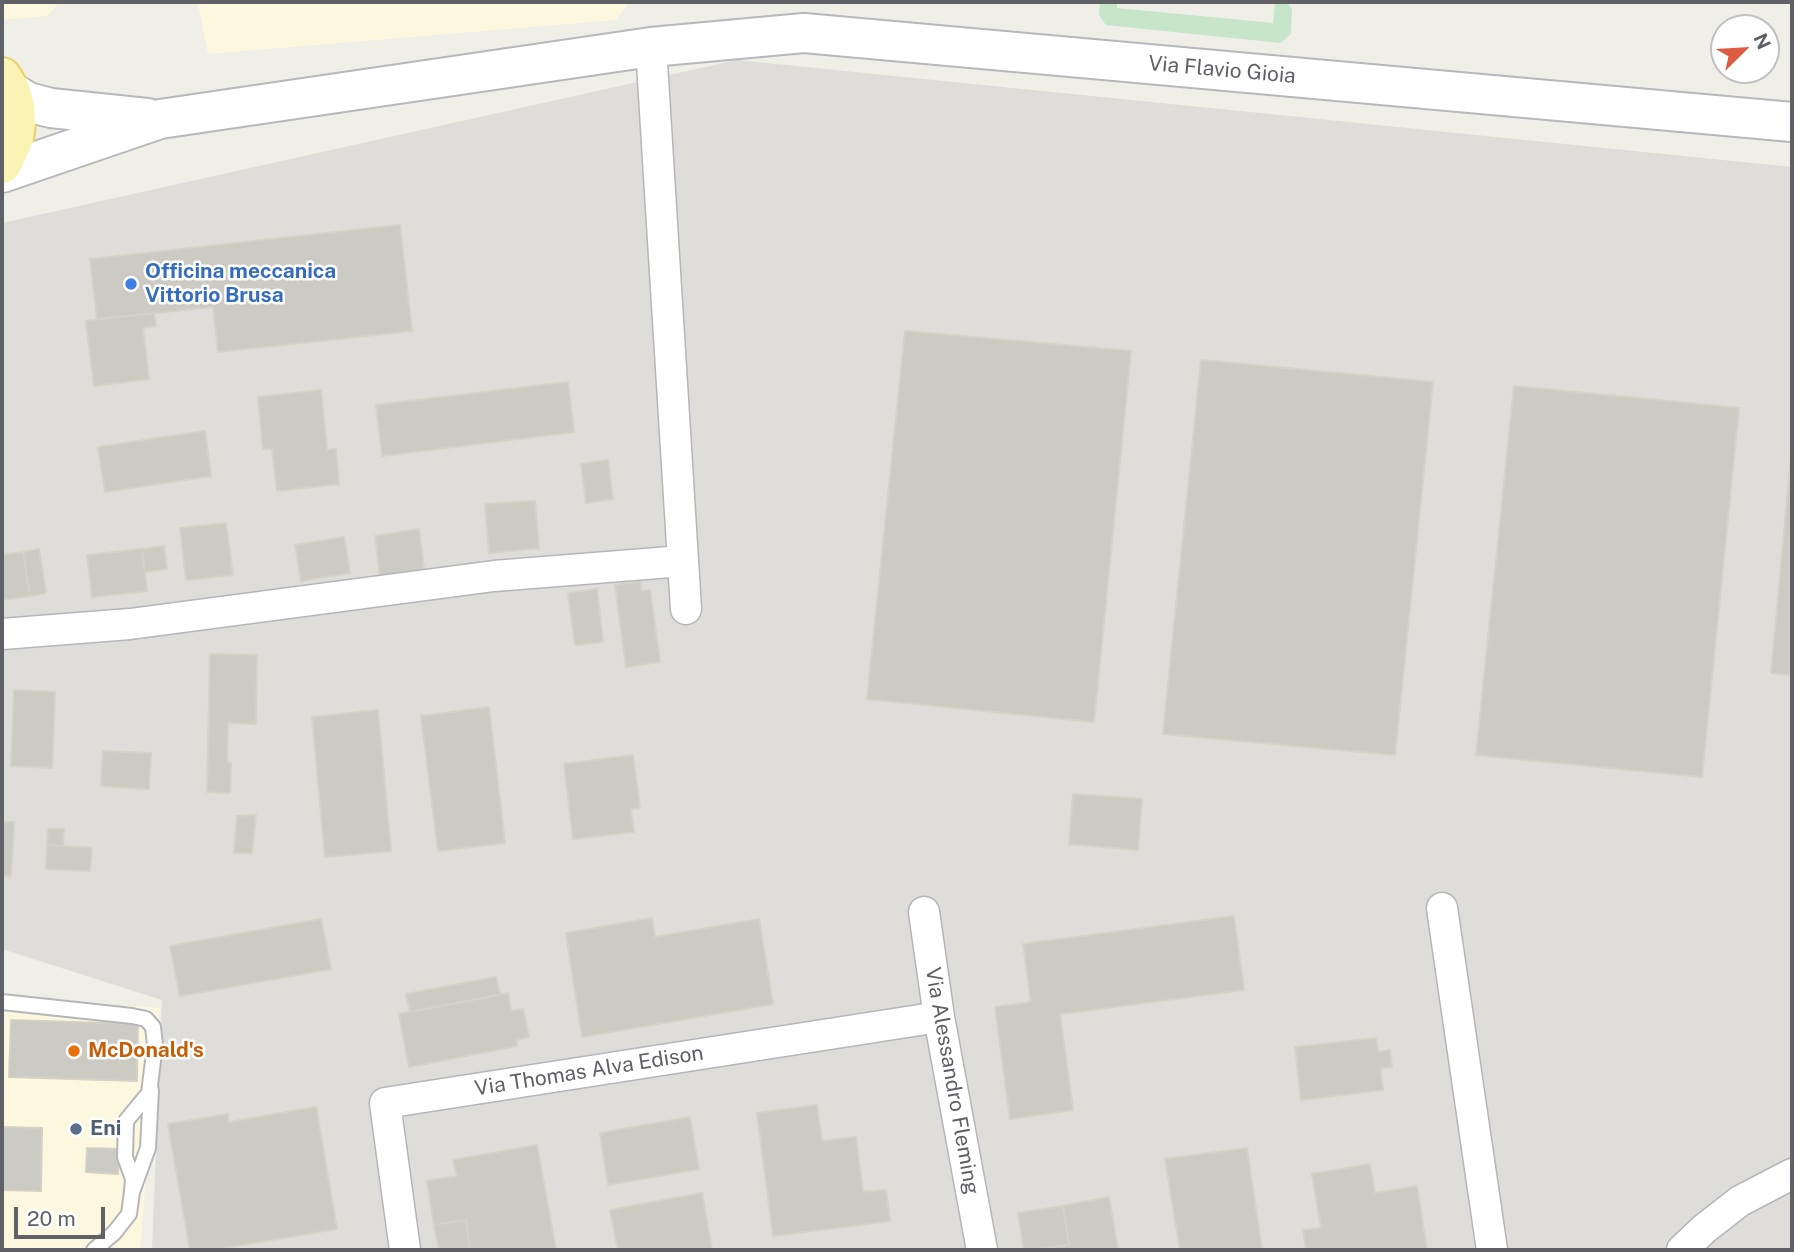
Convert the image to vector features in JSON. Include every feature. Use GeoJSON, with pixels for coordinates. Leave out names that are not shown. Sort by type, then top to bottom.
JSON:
{"type":"FeatureCollection","features":[{"type":"Feature","properties":{"kind":"main road","name":"Via Flavio Gioia"},"geometry":{"type":"LineString","coordinates":[[160,119],[651,47],[804,33],[1792,122]]}},
{"type":"Feature","properties":{"kind":"main road"},"geometry":{"type":"LineString","coordinates":[[6,85],[28,102],[51,108],[160,119]]}},
{"type":"Feature","properties":{"kind":"main road"},"geometry":{"type":"LineString","coordinates":[[2,164],[14,138],[15,107],[6,85]]}},
{"type":"Feature","properties":{"kind":"main road"},"geometry":{"type":"LineString","coordinates":[[2,173],[160,119]]}},
{"type":"Feature","properties":{"kind":"street"},"geometry":{"type":"LineString","coordinates":[[651,47],[686,609]]}},
{"type":"Feature","properties":{"kind":"street"},"geometry":{"type":"LineString","coordinates":[[2,634],[130,624],[494,576],[682,561]]}},
{"type":"Feature","properties":{"kind":"street"},"geometry":{"type":"LineString","coordinates":[[1442,908],[1492,1250]]}},
{"type":"Feature","properties":{"kind":"street","name":"Via Alessandro Fleming"},"geometry":{"type":"LineString","coordinates":[[924,912],[939,1017],[982,1250]]}},
{"type":"Feature","properties":{"kind":"street","name":"Via Thomas Alva Edison"},"geometry":{"type":"LineString","coordinates":[[405,1250],[385,1103],[939,1017]]}},
{"type":"Feature","properties":{"kind":"street"},"geometry":{"type":"LineString","coordinates":[[1682,1250],[1740,1201],[1792,1174]]}},
{"type":"Feature","properties":{"kind":"lane"},"geometry":{"type":"LineString","coordinates":[[2,1002],[146,1019],[153,1027],[155,1045],[148,1148],[132,1192]]}},
{"type":"Feature","properties":{"kind":"lane"},"geometry":{"type":"LineString","coordinates":[[94,1250],[114,1233],[129,1214],[133,1179],[125,1157],[126,1121],[145,1099],[151,1085]]}},
{"type":"Feature","properties":{"kind":"shaded area"},"geometry":{"type":"Polygon","coordinates":[[[2,2],[59,2],[48,16],[2,20],[2,2]]]}},
{"type":"Feature","properties":{"kind":"shaded area"},"geometry":{"type":"Polygon","coordinates":[[[157,2],[630,2],[616,20],[208,54],[198,4],[157,2]]]}},
{"type":"Feature","properties":{"kind":"shaded area"},"geometry":{"type":"Polygon","coordinates":[[[737,60],[1792,167],[1792,1250],[152,1250],[162,1000],[2,949],[2,223],[737,60]]]}},
{"type":"Feature","properties":{"kind":"shaded area","name":"Eni"},"geometry":{"type":"Polygon","coordinates":[[[2,997],[160,1008],[140,1250],[2,1250],[2,997]]]}},
{"type":"Feature","properties":{"kind":"green space"},"geometry":{"type":"Polygon","coordinates":[[[1100,2],[1117,2],[1117,8],[1273,23],[1275,2],[1288,3],[1292,9],[1291,34],[1281,43],[1106,25],[1099,15],[1100,2]]]}},
{"type":"Feature","properties":{"kind":"building"},"geometry":{"type":"Polygon","coordinates":[[[400,225],[412,331],[218,352],[213,307],[97,319],[90,259],[400,225]]]}},
{"type":"Feature","properties":{"kind":"building"},"geometry":{"type":"Polygon","coordinates":[[[154,313],[156,326],[143,328],[149,379],[94,386],[86,321],[154,313]]]}},
{"type":"Feature","properties":{"kind":"building"},"geometry":{"type":"Polygon","coordinates":[[[905,331],[1131,351],[1094,722],[867,699],[905,331]]]}},
{"type":"Feature","properties":{"kind":"building"},"geometry":{"type":"Polygon","coordinates":[[[1201,360],[1433,382],[1395,755],[1163,734],[1201,360]]]}},
{"type":"Feature","properties":{"kind":"building"},"geometry":{"type":"Polygon","coordinates":[[[568,382],[574,432],[382,456],[376,405],[568,382]]]}},
{"type":"Feature","properties":{"kind":"building"},"geometry":{"type":"Polygon","coordinates":[[[1514,386],[1739,408],[1702,777],[1476,755],[1514,386]]]}},
{"type":"Feature","properties":{"kind":"building"},"geometry":{"type":"Polygon","coordinates":[[[321,390],[327,450],[336,449],[339,484],[277,491],[272,449],[263,449],[258,397],[321,390]]]}},
{"type":"Feature","properties":{"kind":"building"},"geometry":{"type":"Polygon","coordinates":[[[205,431],[211,476],[105,492],[98,447],[205,431]]]}},
{"type":"Feature","properties":{"kind":"building"},"geometry":{"type":"Polygon","coordinates":[[[1792,447],[1792,675],[1771,673],[1792,447]]]}},
{"type":"Feature","properties":{"kind":"building"},"geometry":{"type":"Polygon","coordinates":[[[608,460],[613,499],[586,503],[581,464],[608,460]]]}},
{"type":"Feature","properties":{"kind":"building"},"geometry":{"type":"Polygon","coordinates":[[[535,501],[539,548],[489,553],[485,504],[535,501]]]}},
{"type":"Feature","properties":{"kind":"building"},"geometry":{"type":"Polygon","coordinates":[[[226,523],[233,575],[186,580],[180,528],[226,523]]]}},
{"type":"Feature","properties":{"kind":"building"},"geometry":{"type":"Polygon","coordinates":[[[419,529],[425,577],[400,580],[399,573],[380,576],[375,536],[419,529]]]}},
{"type":"Feature","properties":{"kind":"building"},"geometry":{"type":"Polygon","coordinates":[[[344,537],[350,573],[301,581],[295,545],[344,537]]]}},
{"type":"Feature","properties":{"kind":"building"},"geometry":{"type":"Polygon","coordinates":[[[164,546],[167,569],[145,572],[142,549],[164,546]]]}},
{"type":"Feature","properties":{"kind":"building"},"geometry":{"type":"Polygon","coordinates":[[[39,549],[46,593],[30,596],[23,552],[39,549]]]}},
{"type":"Feature","properties":{"kind":"building"},"geometry":{"type":"Polygon","coordinates":[[[142,549],[147,591],[92,597],[87,555],[142,549]]]}},
{"type":"Feature","properties":{"kind":"building"},"geometry":{"type":"Polygon","coordinates":[[[23,552],[30,596],[2,600],[2,555],[23,552]]]}},
{"type":"Feature","properties":{"kind":"building"},"geometry":{"type":"Polygon","coordinates":[[[640,582],[641,591],[650,590],[660,662],[626,667],[615,585],[640,582]]]}},
{"type":"Feature","properties":{"kind":"building"},"geometry":{"type":"Polygon","coordinates":[[[597,589],[603,642],[575,645],[568,593],[597,589]]]}},
{"type":"Feature","properties":{"kind":"building"},"geometry":{"type":"Polygon","coordinates":[[[210,654],[257,655],[256,724],[228,723],[227,762],[231,763],[230,793],[207,792],[210,654]]]}},
{"type":"Feature","properties":{"kind":"building"},"geometry":{"type":"Polygon","coordinates":[[[14,690],[55,692],[52,768],[11,766],[14,690]]]}},
{"type":"Feature","properties":{"kind":"building"},"geometry":{"type":"Polygon","coordinates":[[[489,707],[505,843],[438,851],[421,716],[489,707]]]}},
{"type":"Feature","properties":{"kind":"building"},"geometry":{"type":"Polygon","coordinates":[[[378,710],[391,851],[325,857],[312,717],[378,710]]]}},
{"type":"Feature","properties":{"kind":"building"},"geometry":{"type":"Polygon","coordinates":[[[103,751],[151,753],[149,789],[101,786],[103,751]]]}},
{"type":"Feature","properties":{"kind":"building"},"geometry":{"type":"Polygon","coordinates":[[[633,755],[640,808],[631,809],[634,832],[573,839],[564,764],[633,755]]]}},
{"type":"Feature","properties":{"kind":"building"},"geometry":{"type":"Polygon","coordinates":[[[1073,794],[1142,799],[1138,850],[1069,844],[1073,794]]]}},
{"type":"Feature","properties":{"kind":"building"},"geometry":{"type":"Polygon","coordinates":[[[256,815],[252,853],[234,853],[237,816],[256,815]]]}},
{"type":"Feature","properties":{"kind":"building"},"geometry":{"type":"Polygon","coordinates":[[[2,822],[14,822],[11,876],[2,876],[2,822]]]}},
{"type":"Feature","properties":{"kind":"building"},"geometry":{"type":"Polygon","coordinates":[[[48,829],[64,829],[63,846],[47,845],[48,829]]]}},
{"type":"Feature","properties":{"kind":"building"},"geometry":{"type":"Polygon","coordinates":[[[47,845],[92,848],[90,871],[46,869],[47,845]]]}},
{"type":"Feature","properties":{"kind":"building"},"geometry":{"type":"Polygon","coordinates":[[[1234,916],[1244,990],[1060,1014],[1073,1110],[1010,1119],[995,1007],[1031,1002],[1023,944],[1234,916]]]}},
{"type":"Feature","properties":{"kind":"building"},"geometry":{"type":"Polygon","coordinates":[[[652,918],[655,937],[759,919],[773,1004],[582,1037],[566,933],[652,918]]]}},
{"type":"Feature","properties":{"kind":"building"},"geometry":{"type":"Polygon","coordinates":[[[321,919],[331,969],[180,996],[170,946],[321,919]]]}},
{"type":"Feature","properties":{"kind":"building"},"geometry":{"type":"Polygon","coordinates":[[[496,977],[500,995],[410,1012],[406,994],[496,977]]]}},
{"type":"Feature","properties":{"kind":"building"},"geometry":{"type":"Polygon","coordinates":[[[508,993],[511,1011],[523,1009],[529,1037],[516,1040],[517,1046],[409,1067],[399,1014],[508,993]]]}},
{"type":"Feature","properties":{"kind":"building","name":"McDonald's"},"geometry":{"type":"Polygon","coordinates":[[[11,1020],[138,1024],[137,1081],[9,1077],[11,1020]]]}},
{"type":"Feature","properties":{"kind":"building"},"geometry":{"type":"Polygon","coordinates":[[[1376,1038],[1378,1052],[1390,1050],[1392,1067],[1380,1068],[1383,1090],[1301,1100],[1295,1047],[1376,1038]]]}},
{"type":"Feature","properties":{"kind":"building"},"geometry":{"type":"Polygon","coordinates":[[[817,1105],[822,1141],[856,1137],[863,1192],[886,1190],[890,1221],[773,1236],[757,1113],[817,1105]]]}},
{"type":"Feature","properties":{"kind":"building"},"geometry":{"type":"Polygon","coordinates":[[[316,1107],[337,1229],[212,1250],[190,1250],[168,1124],[228,1114],[229,1122],[316,1107]]]}},
{"type":"Feature","properties":{"kind":"building"},"geometry":{"type":"Polygon","coordinates":[[[690,1117],[699,1169],[608,1185],[600,1133],[690,1117]]]}},
{"type":"Feature","properties":{"kind":"building"},"geometry":{"type":"Polygon","coordinates":[[[2,1127],[42,1128],[41,1191],[2,1190],[2,1127]]]}},
{"type":"Feature","properties":{"kind":"building"},"geometry":{"type":"Polygon","coordinates":[[[537,1145],[556,1250],[470,1250],[466,1220],[434,1225],[427,1181],[457,1176],[453,1160],[537,1145]]]}},
{"type":"Feature","properties":{"kind":"building"},"geometry":{"type":"Polygon","coordinates":[[[87,1148],[119,1149],[118,1174],[86,1172],[87,1148]]]}},
{"type":"Feature","properties":{"kind":"building"},"geometry":{"type":"Polygon","coordinates":[[[1247,1148],[1262,1250],[1180,1250],[1165,1159],[1247,1148]]]}},
{"type":"Feature","properties":{"kind":"building"},"geometry":{"type":"Polygon","coordinates":[[[1370,1164],[1375,1193],[1417,1186],[1427,1250],[1306,1250],[1303,1230],[1321,1228],[1312,1174],[1370,1164]]]}},
{"type":"Feature","properties":{"kind":"building"},"geometry":{"type":"Polygon","coordinates":[[[702,1193],[712,1250],[618,1250],[610,1210],[702,1193]]]}},
{"type":"Feature","properties":{"kind":"building"},"geometry":{"type":"Polygon","coordinates":[[[1109,1197],[1118,1250],[1051,1250],[1069,1245],[1063,1206],[1109,1197]]]}},
{"type":"Feature","properties":{"kind":"building"},"geometry":{"type":"Polygon","coordinates":[[[1063,1206],[1069,1245],[1024,1250],[1018,1213],[1063,1206]]]}},
{"type":"Feature","properties":{"kind":"building"},"geometry":{"type":"Polygon","coordinates":[[[466,1220],[470,1250],[439,1250],[434,1225],[466,1220]]]}},
{"type":"Feature","properties":{"kind":"place","name":"Officina meccanica Vittorio Brusa"},"geometry":{"type":"Point","coordinates":[131,284]}},
{"type":"Feature","properties":{"kind":"place","name":"McDonald's"},"geometry":{"type":"Point","coordinates":[74,1051]}},
{"type":"Feature","properties":{"kind":"place","name":"Eni"},"geometry":{"type":"Point","coordinates":[76,1129]}}]}
